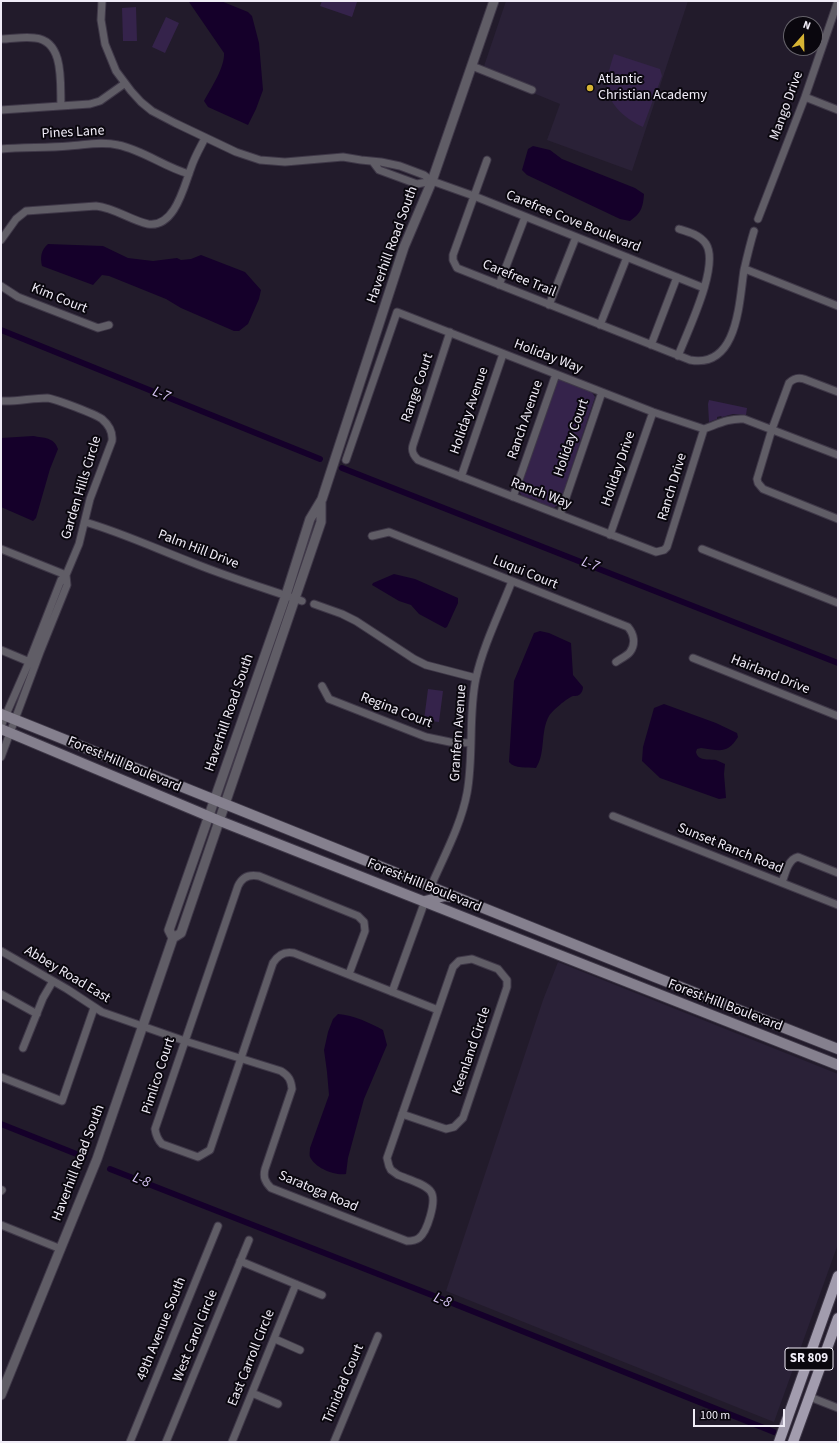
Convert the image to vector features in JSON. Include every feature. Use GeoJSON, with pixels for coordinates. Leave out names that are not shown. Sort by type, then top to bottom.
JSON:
{"type":"FeatureCollection","features":[{"type":"Feature","properties":{"kind":"main road","name":"Forest Hill Boulevard"},"geometry":{"type":"LineString","coordinates":[[3,715],[838,1049]]}},
{"type":"Feature","properties":{"kind":"main road","name":"Forest Hill Boulevard"},"geometry":{"type":"LineString","coordinates":[[1,727],[11,733],[220,821],[838,1065]]}},
{"type":"Feature","properties":{"kind":"main road"},"geometry":{"type":"LineString","coordinates":[[392,888],[419,890],[431,886]]}},
{"type":"Feature","properties":{"kind":"main road"},"geometry":{"type":"LineString","coordinates":[[425,901],[445,896],[463,899]]}},
{"type":"Feature","properties":{"kind":"main road"},"geometry":{"type":"LineString","coordinates":[[599,971],[624,964]]}},
{"type":"Feature","properties":{"kind":"main road"},"geometry":{"type":"LineString","coordinates":[[620,979],[643,972]]}},
{"type":"Feature","properties":{"kind":"main road"},"geometry":{"type":"LineString","coordinates":[[726,1021],[751,1014]]}},
{"type":"Feature","properties":{"kind":"main road","name":"SR 809"},"geometry":{"type":"LineString","coordinates":[[779,1442],[838,1276]]}},
{"type":"Feature","properties":{"kind":"main road"},"geometry":{"type":"LineString","coordinates":[[831,1337],[827,1333],[827,1326],[838,1294]]}},
{"type":"Feature","properties":{"kind":"main road","name":"SR 809"},"geometry":{"type":"LineString","coordinates":[[793,1442],[838,1318]]}},
{"type":"Feature","properties":{"kind":"main road"},"geometry":{"type":"LineString","coordinates":[[801,1420],[800,1409],[819,1353],[819,1348],[815,1342]]}},
{"type":"Feature","properties":{"kind":"street"},"geometry":{"type":"LineString","coordinates":[[102,1],[101,20],[105,44],[116,71],[124,84],[141,102],[165,119],[242,155],[270,162],[343,157],[400,166],[424,175],[432,181]]}},
{"type":"Feature","properties":{"kind":"street","name":"Haverhill Road South"},"geometry":{"type":"LineString","coordinates":[[1,1395],[97,1159],[173,938],[181,933],[321,522],[322,499],[404,247],[432,181],[494,1]]}},
{"type":"Feature","properties":{"kind":"street","name":"Mango Drive"},"geometry":{"type":"LineString","coordinates":[[758,219],[805,97],[838,1]]}},
{"type":"Feature","properties":{"kind":"street"},"geometry":{"type":"LineString","coordinates":[[1,39],[34,38],[43,40],[51,46],[56,54],[58,62],[61,106]]}},
{"type":"Feature","properties":{"kind":"street"},"geometry":{"type":"LineString","coordinates":[[472,66],[532,90]]}},
{"type":"Feature","properties":{"kind":"street"},"geometry":{"type":"LineString","coordinates":[[1,110],[95,103],[104,99],[124,84]]}},
{"type":"Feature","properties":{"kind":"street"},"geometry":{"type":"LineString","coordinates":[[805,97],[838,110]]}},
{"type":"Feature","properties":{"kind":"street"},"geometry":{"type":"LineString","coordinates":[[1,240],[19,216],[30,210],[96,206],[149,224],[161,222],[171,214],[185,186],[205,138]]}},
{"type":"Feature","properties":{"kind":"street","name":"Pines Lane"},"geometry":{"type":"LineString","coordinates":[[1,149],[69,146],[97,143],[112,144],[132,149],[179,172],[189,174]]}},
{"type":"Feature","properties":{"kind":"street","name":"Carefree Trail"},"geometry":{"type":"LineString","coordinates":[[487,160],[453,255],[453,260],[457,268],[678,356]]}},
{"type":"Feature","properties":{"kind":"street"},"geometry":{"type":"LineString","coordinates":[[373,162],[379,170],[418,184],[432,181]]}},
{"type":"Feature","properties":{"kind":"street","name":"Carefree Cove Boulevard"},"geometry":{"type":"LineString","coordinates":[[432,181],[474,196],[704,288]]}},
{"type":"Feature","properties":{"kind":"street"},"geometry":{"type":"LineString","coordinates":[[498,285],[525,217]]}},
{"type":"Feature","properties":{"kind":"street"},"geometry":{"type":"LineString","coordinates":[[680,229],[698,236],[707,246],[710,259],[704,288],[678,356],[690,360],[702,361],[715,356],[722,350],[735,326],[745,269],[754,231]]}},
{"type":"Feature","properties":{"kind":"street"},"geometry":{"type":"LineString","coordinates":[[549,305],[576,237]]}},
{"type":"Feature","properties":{"kind":"street"},"geometry":{"type":"LineString","coordinates":[[600,325],[627,257]]}},
{"type":"Feature","properties":{"kind":"street"},"geometry":{"type":"LineString","coordinates":[[745,269],[838,306]]}},
{"type":"Feature","properties":{"kind":"street"},"geometry":{"type":"LineString","coordinates":[[651,345],[677,277]]}},
{"type":"Feature","properties":{"kind":"street","name":"Kim Court"},"geometry":{"type":"LineString","coordinates":[[1,286],[18,297],[98,328],[109,325]]}},
{"type":"Feature","properties":{"kind":"street","name":"Holiday Way"},"geometry":{"type":"LineString","coordinates":[[346,460],[397,312],[653,412],[704,429]]}},
{"type":"Feature","properties":{"kind":"street","name":"Range Court"},"geometry":{"type":"LineString","coordinates":[[412,453],[413,445],[450,332]]}},
{"type":"Feature","properties":{"kind":"street","name":"Holiday Avenue"},"geometry":{"type":"LineString","coordinates":[[461,477],[503,354]]}},
{"type":"Feature","properties":{"kind":"street","name":"Ranch Avenue"},"geometry":{"type":"LineString","coordinates":[[513,497],[556,374]]}},
{"type":"Feature","properties":{"kind":"street"},"geometry":{"type":"LineString","coordinates":[[838,392],[804,379],[795,378],[789,383],[772,429],[758,474],[758,483],[763,489],[838,519]]}},
{"type":"Feature","properties":{"kind":"street","name":"Holiday Court"},"geometry":{"type":"LineString","coordinates":[[560,515],[602,392]]}},
{"type":"Feature","properties":{"kind":"street","name":"Garden Hills Circle"},"geometry":{"type":"LineString","coordinates":[[1,402],[49,398],[101,418],[108,425],[113,435],[95,486],[79,544],[66,575],[61,580],[32,663],[11,733],[1,757]]}},
{"type":"Feature","properties":{"kind":"street","name":"Holiday Drive"},"geometry":{"type":"LineString","coordinates":[[610,535],[653,412]]}},
{"type":"Feature","properties":{"kind":"street"},"geometry":{"type":"LineString","coordinates":[[704,429],[725,421],[739,419],[748,420],[838,455]]}},
{"type":"Feature","properties":{"kind":"street","name":"Ranch Drive"},"geometry":{"type":"LineString","coordinates":[[664,550],[669,543],[704,429]]}},
{"type":"Feature","properties":{"kind":"street","name":"Ranch Way"},"geometry":{"type":"LineString","coordinates":[[412,453],[418,460],[610,535],[656,552],[664,550]]}},
{"type":"Feature","properties":{"kind":"street","name":"Palm Hill Drive"},"geometry":{"type":"LineString","coordinates":[[85,522],[112,530],[195,564],[244,582],[264,587],[294,598]]}},
{"type":"Feature","properties":{"kind":"street","name":"Luqui Court"},"geometry":{"type":"LineString","coordinates":[[372,536],[389,532],[628,627],[634,639],[632,647],[630,651],[616,662]]}},
{"type":"Feature","properties":{"kind":"street"},"geometry":{"type":"LineString","coordinates":[[1,549],[66,575]]}},
{"type":"Feature","properties":{"kind":"street"},"geometry":{"type":"LineString","coordinates":[[702,549],[838,603]]}},
{"type":"Feature","properties":{"kind":"street","name":"Granfern Avenue"},"geometry":{"type":"LineString","coordinates":[[431,886],[450,845],[463,808],[469,778],[476,678],[482,658],[512,581]]}},
{"type":"Feature","properties":{"kind":"street","name":"Haverhill Road South"},"geometry":{"type":"LineString","coordinates":[[173,938],[169,930],[209,816],[294,598]]}},
{"type":"Feature","properties":{"kind":"street"},"geometry":{"type":"LineString","coordinates":[[314,604],[342,614],[356,621],[414,660],[426,666],[476,678]]}},
{"type":"Feature","properties":{"kind":"street"},"geometry":{"type":"LineString","coordinates":[[1,650],[32,663]]}},
{"type":"Feature","properties":{"kind":"street","name":"Hairland Drive"},"geometry":{"type":"LineString","coordinates":[[693,658],[838,716]]}},
{"type":"Feature","properties":{"kind":"street","name":"Garden Hills Circle"},"geometry":{"type":"LineString","coordinates":[[1,727],[3,715],[32,663]]}},
{"type":"Feature","properties":{"kind":"street","name":"Regina Court"},"geometry":{"type":"LineString","coordinates":[[322,686],[329,699],[426,737],[445,741],[471,743]]}},
{"type":"Feature","properties":{"kind":"street","name":"Sunset Ranch Road"},"geometry":{"type":"LineString","coordinates":[[613,816],[838,905]]}},
{"type":"Feature","properties":{"kind":"street"},"geometry":{"type":"LineString","coordinates":[[782,883],[791,861],[798,857],[838,873]]}},
{"type":"Feature","properties":{"kind":"street","name":"Pimlico Court"},"geometry":{"type":"LineString","coordinates":[[349,974],[365,931],[365,926],[362,919],[355,914],[258,876],[250,875],[240,882],[155,1129],[159,1142],[198,1157],[210,1150],[273,963],[278,956],[286,952],[294,953],[438,1010]]}},
{"type":"Feature","properties":{"kind":"street"},"geometry":{"type":"LineString","coordinates":[[392,992],[425,901]]}},
{"type":"Feature","properties":{"kind":"street","name":"Abbey Road East"},"geometry":{"type":"LineString","coordinates":[[1,951],[53,981],[94,1008],[143,1026]]}},
{"type":"Feature","properties":{"kind":"street","name":"Keenland Circle"},"geometry":{"type":"LineString","coordinates":[[402,1114],[446,1129],[454,1127],[463,1118],[507,987],[507,980],[498,969],[472,959],[459,961],[453,967],[438,1010]]}},
{"type":"Feature","properties":{"kind":"street"},"geometry":{"type":"LineString","coordinates":[[23,1048],[43,998],[53,981]]}},
{"type":"Feature","properties":{"kind":"street"},"geometry":{"type":"LineString","coordinates":[[1,994],[37,1014]]}},
{"type":"Feature","properties":{"kind":"street"},"geometry":{"type":"LineString","coordinates":[[1,1077],[62,1101],[94,1008]]}},
{"type":"Feature","properties":{"kind":"street"},"geometry":{"type":"LineString","coordinates":[[402,1114],[438,1010]]}},
{"type":"Feature","properties":{"kind":"street","name":"Saratoga Road"},"geometry":{"type":"LineString","coordinates":[[143,1026],[185,1041],[281,1071],[287,1075],[291,1081],[292,1089],[265,1169],[264,1177],[268,1185],[271,1188],[407,1242],[419,1238],[424,1232],[433,1206],[434,1198],[427,1187],[394,1173],[389,1166],[387,1158],[402,1114]]}},
{"type":"Feature","properties":{"kind":"street"},"geometry":{"type":"LineString","coordinates":[[1,1225],[61,1249]]}},
{"type":"Feature","properties":{"kind":"street","name":"49th Avenue South"},"geometry":{"type":"LineString","coordinates":[[130,1442],[218,1226]]}},
{"type":"Feature","properties":{"kind":"street","name":"West Carol Circle"},"geometry":{"type":"LineString","coordinates":[[166,1442],[249,1240]]}},
{"type":"Feature","properties":{"kind":"street"},"geometry":{"type":"LineString","coordinates":[[240,1262],[322,1295]]}},
{"type":"Feature","properties":{"kind":"street","name":"East Carroll Circle"},"geometry":{"type":"LineString","coordinates":[[232,1442],[296,1284]]}},
{"type":"Feature","properties":{"kind":"street","name":"Trinidad Court"},"geometry":{"type":"LineString","coordinates":[[334,1442],[378,1336]]}},
{"type":"Feature","properties":{"kind":"street"},"geometry":{"type":"LineString","coordinates":[[275,1339],[300,1350]]}},
{"type":"Feature","properties":{"kind":"street"},"geometry":{"type":"LineString","coordinates":[[252,1393],[278,1404]]}},
{"type":"Feature","properties":{"kind":"street"},"geometry":{"type":"LineString","coordinates":[[810,1397],[838,1408]]}},
{"type":"Feature","properties":{"kind":"shaded area"},"geometry":{"type":"Polygon","coordinates":[[[187,1],[221,1],[248,12],[252,16],[259,43],[263,90],[248,125],[208,107],[204,101],[220,71],[224,59],[224,53],[187,1]]]}},
{"type":"Feature","properties":{"kind":"shaded area"},"geometry":{"type":"Polygon","coordinates":[[[322,1],[357,2],[352,17],[320,6],[322,1]]]}},
{"type":"Feature","properties":{"kind":"shaded area","name":"Atlantic Christian Academy"},"geometry":{"type":"Polygon","coordinates":[[[506,1],[688,1],[632,171],[547,140],[560,104],[482,72],[506,1]]]}},
{"type":"Feature","properties":{"kind":"shaded area"},"geometry":{"type":"Polygon","coordinates":[[[136,7],[137,41],[123,41],[122,8],[136,7]]]}},
{"type":"Feature","properties":{"kind":"shaded area"},"geometry":{"type":"Polygon","coordinates":[[[166,17],[179,23],[165,53],[152,47],[166,17]]]}},
{"type":"Feature","properties":{"kind":"shaded area"},"geometry":{"type":"Polygon","coordinates":[[[614,54],[660,69],[662,76],[643,127],[630,120],[618,110],[610,97],[607,82],[614,54]]]}},
{"type":"Feature","properties":{"kind":"shaded area"},"geometry":{"type":"Polygon","coordinates":[[[533,146],[550,150],[562,159],[635,188],[644,194],[642,207],[639,213],[630,221],[620,219],[527,175],[522,170],[528,149],[533,146]]]}},
{"type":"Feature","properties":{"kind":"shaded area"},"geometry":{"type":"Polygon","coordinates":[[[48,244],[103,246],[128,258],[153,261],[177,258],[181,260],[191,259],[201,255],[245,272],[261,290],[259,299],[248,324],[239,331],[234,331],[181,308],[166,299],[109,276],[102,275],[93,285],[42,266],[42,254],[48,244]]]}},
{"type":"Feature","properties":{"kind":"shaded area"},"geometry":{"type":"Polygon","coordinates":[[[561,379],[591,391],[595,397],[560,503],[554,508],[523,496],[519,489],[557,380],[561,379]]]}},
{"type":"Feature","properties":{"kind":"shaded area"},"geometry":{"type":"Polygon","coordinates":[[[709,400],[747,408],[746,415],[733,414],[721,416],[709,422],[709,400]]]}},
{"type":"Feature","properties":{"kind":"shaded area"},"geometry":{"type":"Polygon","coordinates":[[[33,436],[51,440],[58,449],[50,469],[36,518],[33,521],[1,507],[1,438],[33,436]]]}},
{"type":"Feature","properties":{"kind":"shaded area"},"geometry":{"type":"Polygon","coordinates":[[[394,574],[415,579],[458,598],[458,603],[447,627],[445,628],[419,614],[411,605],[399,601],[372,585],[373,583],[394,574]]]}},
{"type":"Feature","properties":{"kind":"shaded area"},"geometry":{"type":"Polygon","coordinates":[[[540,631],[549,633],[571,643],[573,675],[583,689],[579,695],[567,699],[549,716],[546,722],[541,756],[536,768],[518,767],[509,762],[514,681],[534,633],[540,631]]]}},
{"type":"Feature","properties":{"kind":"shaded area"},"geometry":{"type":"Polygon","coordinates":[[[428,689],[443,691],[439,722],[424,720],[428,689]]]}},
{"type":"Feature","properties":{"kind":"shaded area"},"geometry":{"type":"Polygon","coordinates":[[[664,704],[716,723],[737,733],[738,737],[734,743],[726,749],[718,750],[701,748],[697,749],[696,752],[701,758],[716,760],[725,764],[724,774],[726,798],[719,799],[660,778],[642,761],[643,747],[654,708],[664,704]]]}},
{"type":"Feature","properties":{"kind":"shaded area"},"geometry":{"type":"Polygon","coordinates":[[[558,962],[838,1074],[838,1244],[774,1422],[446,1291],[543,1000],[558,962]]]}},
{"type":"Feature","properties":{"kind":"shaded area"},"geometry":{"type":"Polygon","coordinates":[[[338,1014],[356,1018],[383,1030],[387,1045],[364,1099],[348,1158],[346,1174],[336,1174],[321,1168],[316,1165],[310,1157],[310,1148],[329,1095],[324,1050],[333,1019],[338,1014]]]}},
{"type":"Feature","properties":{"kind":"waterway","name":"L-7"},"geometry":{"type":"LineString","coordinates":[[1,330],[320,459]]}},
{"type":"Feature","properties":{"kind":"waterway","name":"L-7"},"geometry":{"type":"LineString","coordinates":[[342,468],[838,663]]}},
{"type":"Feature","properties":{"kind":"waterway","name":"L-8"},"geometry":{"type":"LineString","coordinates":[[1,1124],[84,1157]]}},
{"type":"Feature","properties":{"kind":"waterway","name":"L-8"},"geometry":{"type":"LineString","coordinates":[[110,1169],[452,1303],[774,1432]]}},
{"type":"Feature","properties":{"kind":"place","name":"Atlantic Christian Academy"},"geometry":{"type":"Point","coordinates":[590,88]}}]}
